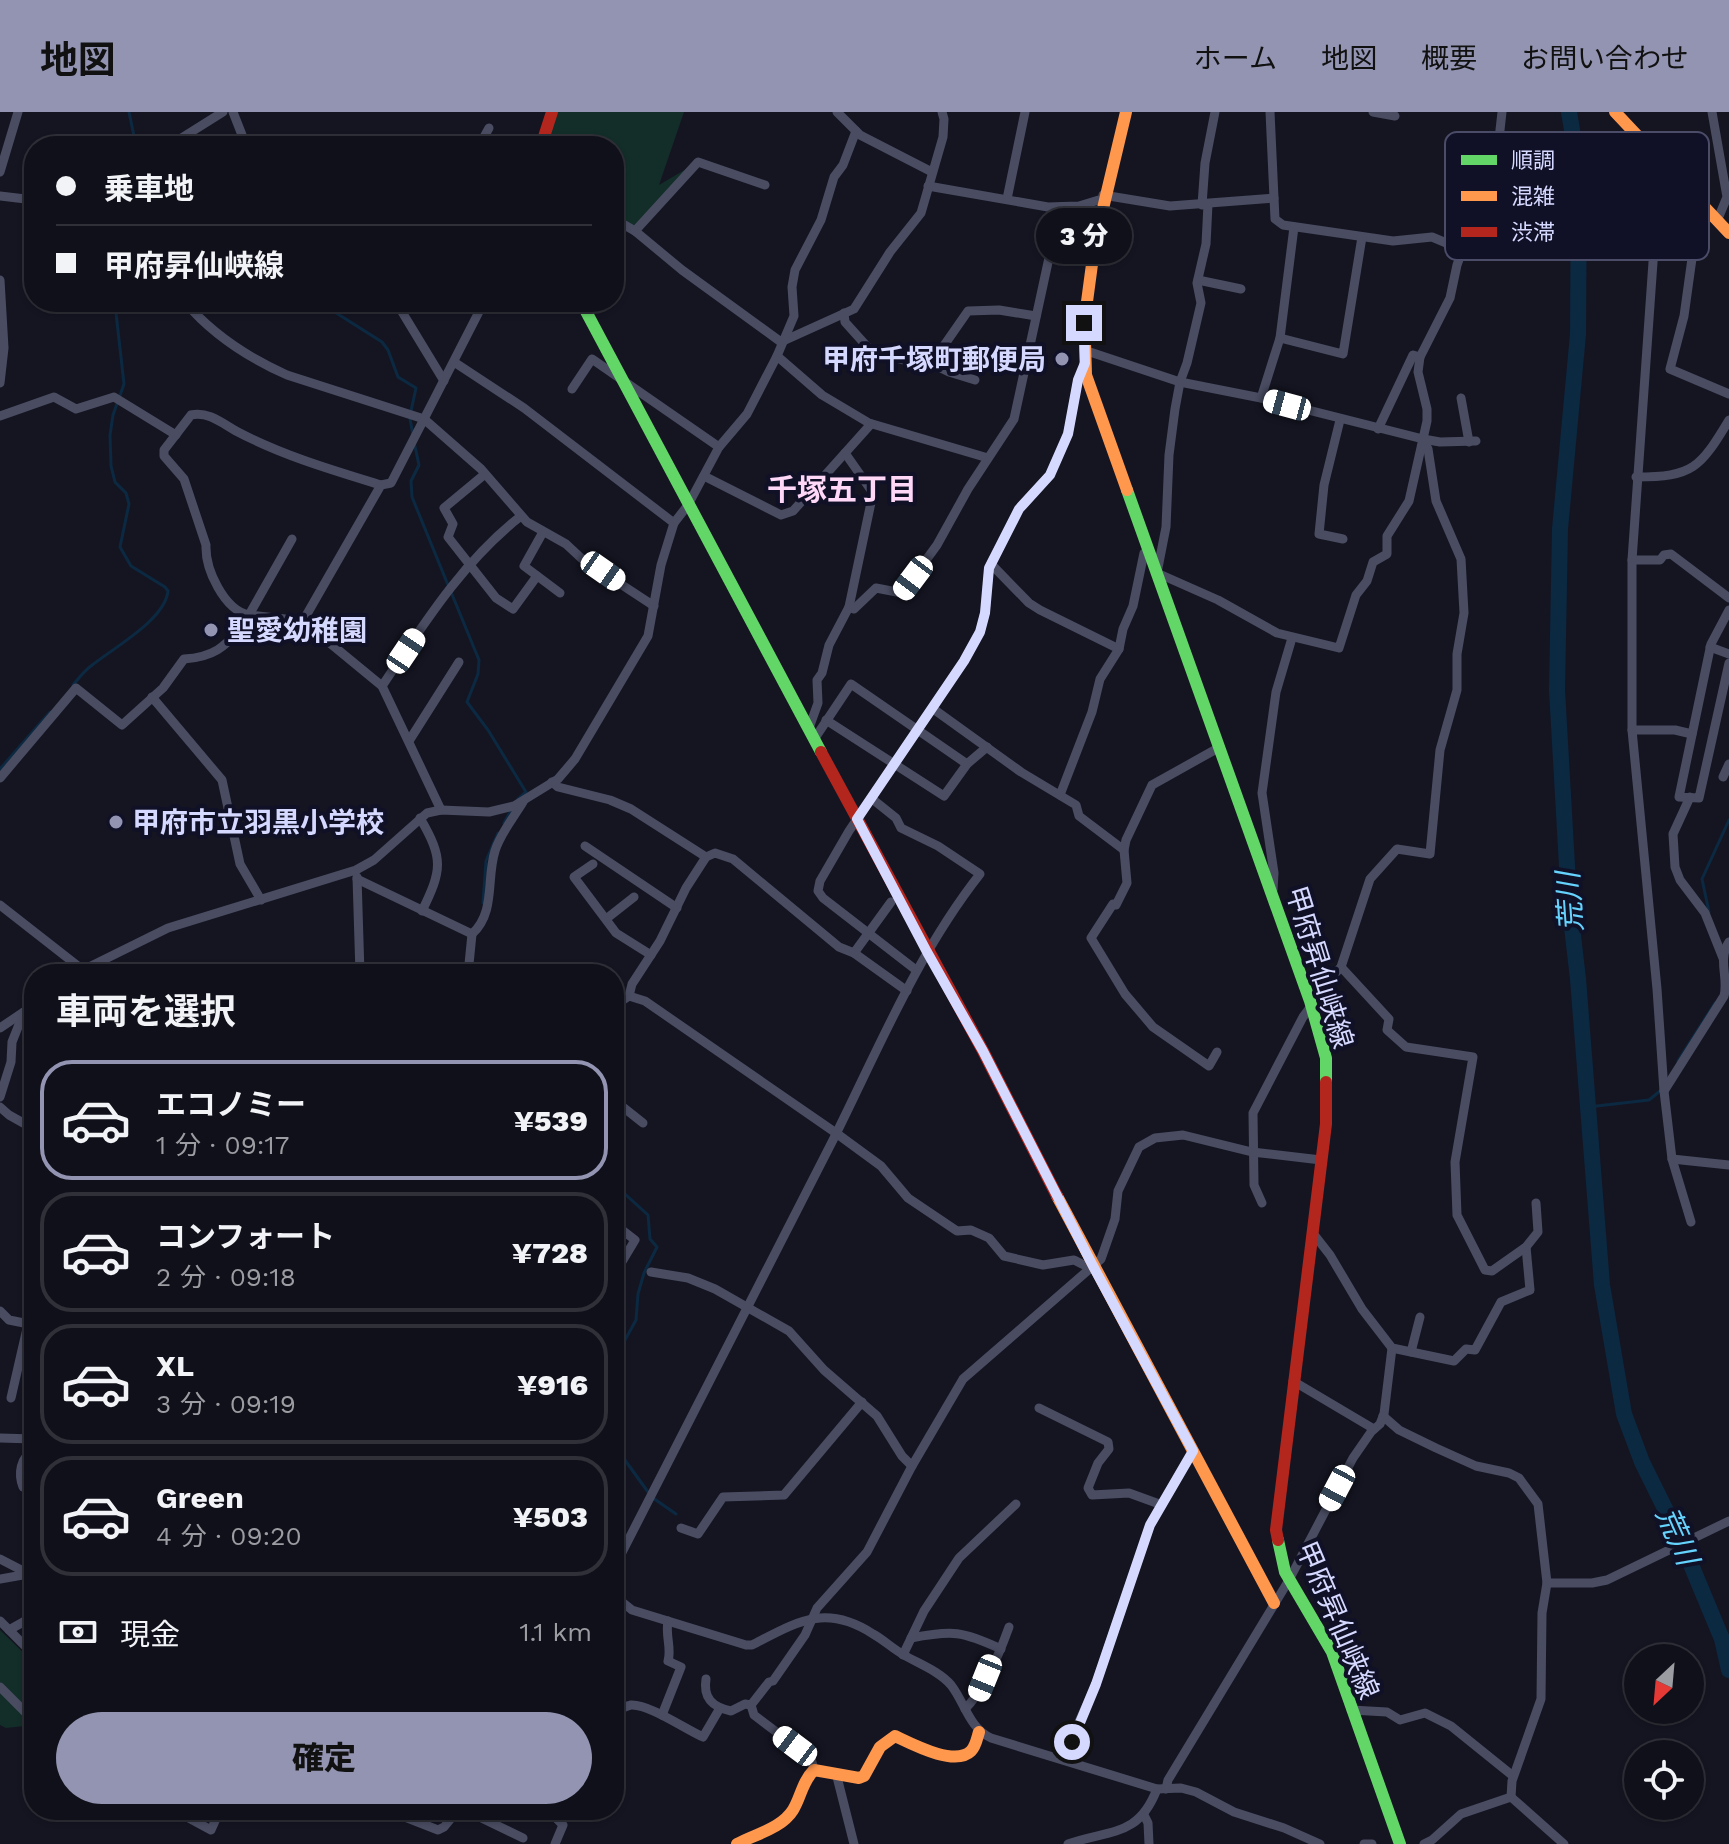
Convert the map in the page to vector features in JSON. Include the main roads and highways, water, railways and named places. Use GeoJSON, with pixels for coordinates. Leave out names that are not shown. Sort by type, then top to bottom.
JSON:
{"type":"FeatureCollection","features":[{"type":"Feature","properties":{"kind":"main road"},"geometry":{"type":"LineString","coordinates":[[544,136],[552,112]]}},
{"type":"Feature","properties":{"kind":"main road","name":"甲府昇仙峡線"},"geometry":{"type":"LineString","coordinates":[[1126,112],[1103,197],[1084,323],[1086,375],[1311,1003],[1326,1058],[1327,1091],[1321,1160],[1276,1530],[1289,1580],[1332,1652],[1400,1844]]}},
{"type":"Feature","properties":{"kind":"main road"},"geometry":{"type":"LineString","coordinates":[[1615,112],[1635,132]]}},
{"type":"Feature","properties":{"kind":"main road"},"geometry":{"type":"LineString","coordinates":[[1709,212],[1729,233]]}},
{"type":"Feature","properties":{"kind":"main road"},"geometry":{"type":"LineString","coordinates":[[586,312],[927,952],[983,1051],[1092,1267],[1274,1603]]}},
{"type":"Feature","properties":{"kind":"main road"},"geometry":{"type":"LineString","coordinates":[[737,1844],[787,1818],[814,1770],[859,1778],[864,1776],[888,1738],[895,1736],[929,1750],[956,1756],[974,1749],[979,1732]]}},
{"type":"Feature","properties":{"kind":"waterway"},"geometry":{"type":"LineString","coordinates":[[129,112],[134,136]]}},
{"type":"Feature","properties":{"kind":"waterway","name":"荒川"},"geometry":{"type":"LineString","coordinates":[[1569,112],[1572,132]]}},
{"type":"Feature","properties":{"kind":"waterway","name":"荒川"},"geometry":{"type":"LineString","coordinates":[[1578,260],[1578,334],[1560,529],[1557,690],[1569,901],[1602,1285],[1624,1414],[1642,1462],[1682,1543],[1722,1639],[1729,1670]]}},
{"type":"Feature","properties":{"kind":"waterway"},"geometry":{"type":"LineString","coordinates":[[73,685],[88,668],[148,623],[165,602],[168,591],[131,566],[120,547],[129,504],[126,493],[115,482],[111,466],[113,415],[124,384],[115,312]]}},
{"type":"Feature","properties":{"kind":"waterway"},"geometry":{"type":"LineString","coordinates":[[335,312],[382,342],[398,377],[416,388],[411,411]]}},
{"type":"Feature","properties":{"kind":"waterway"},"geometry":{"type":"LineString","coordinates":[[410,419],[413,435]]}},
{"type":"Feature","properties":{"kind":"waterway"},"geometry":{"type":"LineString","coordinates":[[414,442],[419,465],[411,481],[412,497],[448,585]]}},
{"type":"Feature","properties":{"kind":"waterway"},"geometry":{"type":"LineString","coordinates":[[451,592],[479,660],[478,674],[467,702],[526,792],[518,799]]}},
{"type":"Feature","properties":{"kind":"waterway"},"geometry":{"type":"LineString","coordinates":[[0,769],[50,712]]}},
{"type":"Feature","properties":{"kind":"waterway"},"geometry":{"type":"LineString","coordinates":[[504,823],[512,809]]}},
{"type":"Feature","properties":{"kind":"waterway"},"geometry":{"type":"LineString","coordinates":[[1709,912],[1702,879],[1729,820]]}},
{"type":"Feature","properties":{"kind":"waterway"},"geometry":{"type":"LineString","coordinates":[[483,903],[486,861],[498,833]]}},
{"type":"Feature","properties":{"kind":"waterway"},"geometry":{"type":"LineString","coordinates":[[1678,1061],[1715,1003]]}},
{"type":"Feature","properties":{"kind":"waterway"},"geometry":{"type":"LineString","coordinates":[[1588,1107],[1649,1100],[1660,1091]]}},
{"type":"Feature","properties":{"kind":"waterway"},"geometry":{"type":"LineString","coordinates":[[624,1193],[648,1215],[650,1239],[657,1247],[644,1273],[636,1320],[624,1343]]}},
{"type":"Feature","properties":{"kind":"waterway"},"geometry":{"type":"LineString","coordinates":[[624,1459],[648,1492]]}},
{"type":"Feature","properties":{"kind":"waterway"},"geometry":{"type":"LineString","coordinates":[[653,1498],[676,1514]]}},
{"type":"Feature","properties":{"kind":"place","name":"甲府千塚町郵便局"},"geometry":{"type":"Point","coordinates":[1062,359]}},
{"type":"Feature","properties":{"kind":"place","name":"聖愛幼稚園"},"geometry":{"type":"Point","coordinates":[211,630]}},
{"type":"Feature","properties":{"kind":"place","name":"甲府市立羽黒小学校"},"geometry":{"type":"Point","coordinates":[116,822]}},
{"type":"Feature","properties":{"kind":"district","name":"千塚五丁目"},"geometry":{"type":"Point","coordinates":[842,490]}}]}
